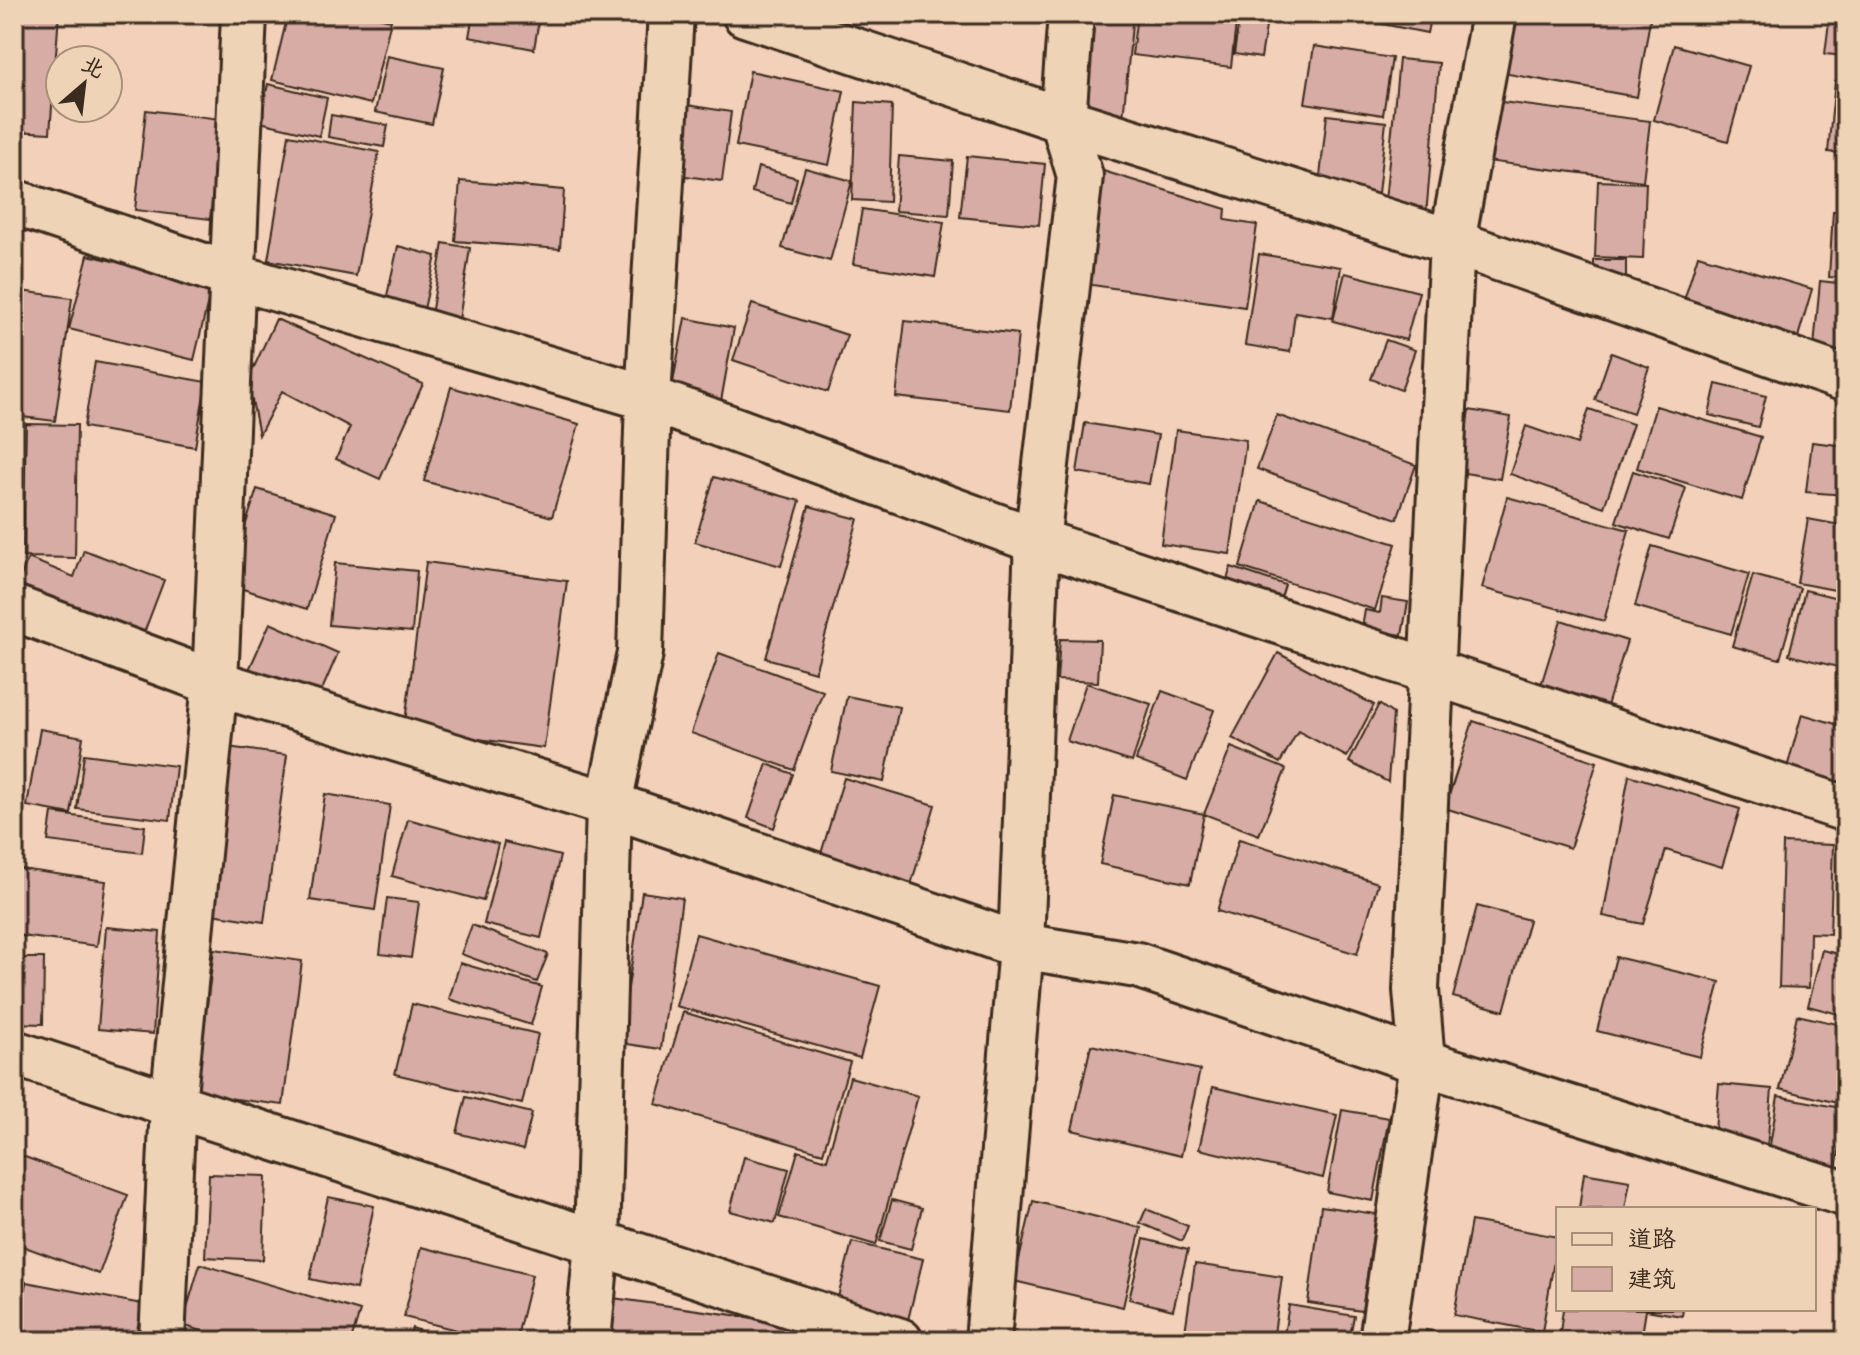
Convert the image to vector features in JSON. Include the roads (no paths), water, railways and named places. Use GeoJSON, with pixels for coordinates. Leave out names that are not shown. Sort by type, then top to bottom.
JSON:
{"type":"FeatureCollection","features":[{"type":"Feature","properties":{"kind":"street"},"geometry":{"type":"LineString","coordinates":[[162,1341],[173,1104],[215,683],[244,14]]}},
{"type":"Feature","properties":{"kind":"street"},"geometry":{"type":"LineString","coordinates":[[588,1341],[597,1243],[609,804],[640,653],[648,398],[671,14]]}},
{"type":"Feature","properties":{"kind":"street"},"geometry":{"type":"LineString","coordinates":[[745,14],[1063,120],[1452,242],[1846,379]]}},
{"type":"Feature","properties":{"kind":"street"},"geometry":{"type":"LineString","coordinates":[[988,1341],[1021,946],[1037,541],[1080,176],[1063,120],[1071,14]]}},
{"type":"Feature","properties":{"kind":"street"},"geometry":{"type":"LineString","coordinates":[[1382,1341],[1422,1062],[1416,990],[1452,242],[1494,14]]}},
{"type":"Feature","properties":{"kind":"street"},"geometry":{"type":"LineString","coordinates":[[14,202],[233,276],[648,398],[1037,541],[1846,809]]}},
{"type":"Feature","properties":{"kind":"street"},"geometry":{"type":"LineString","coordinates":[[14,608],[215,683],[609,804],[1021,946],[1137,965],[1422,1062],[1846,1194]]}},
{"type":"Feature","properties":{"kind":"street"},"geometry":{"type":"LineString","coordinates":[[14,1053],[900,1341]]}}]}
